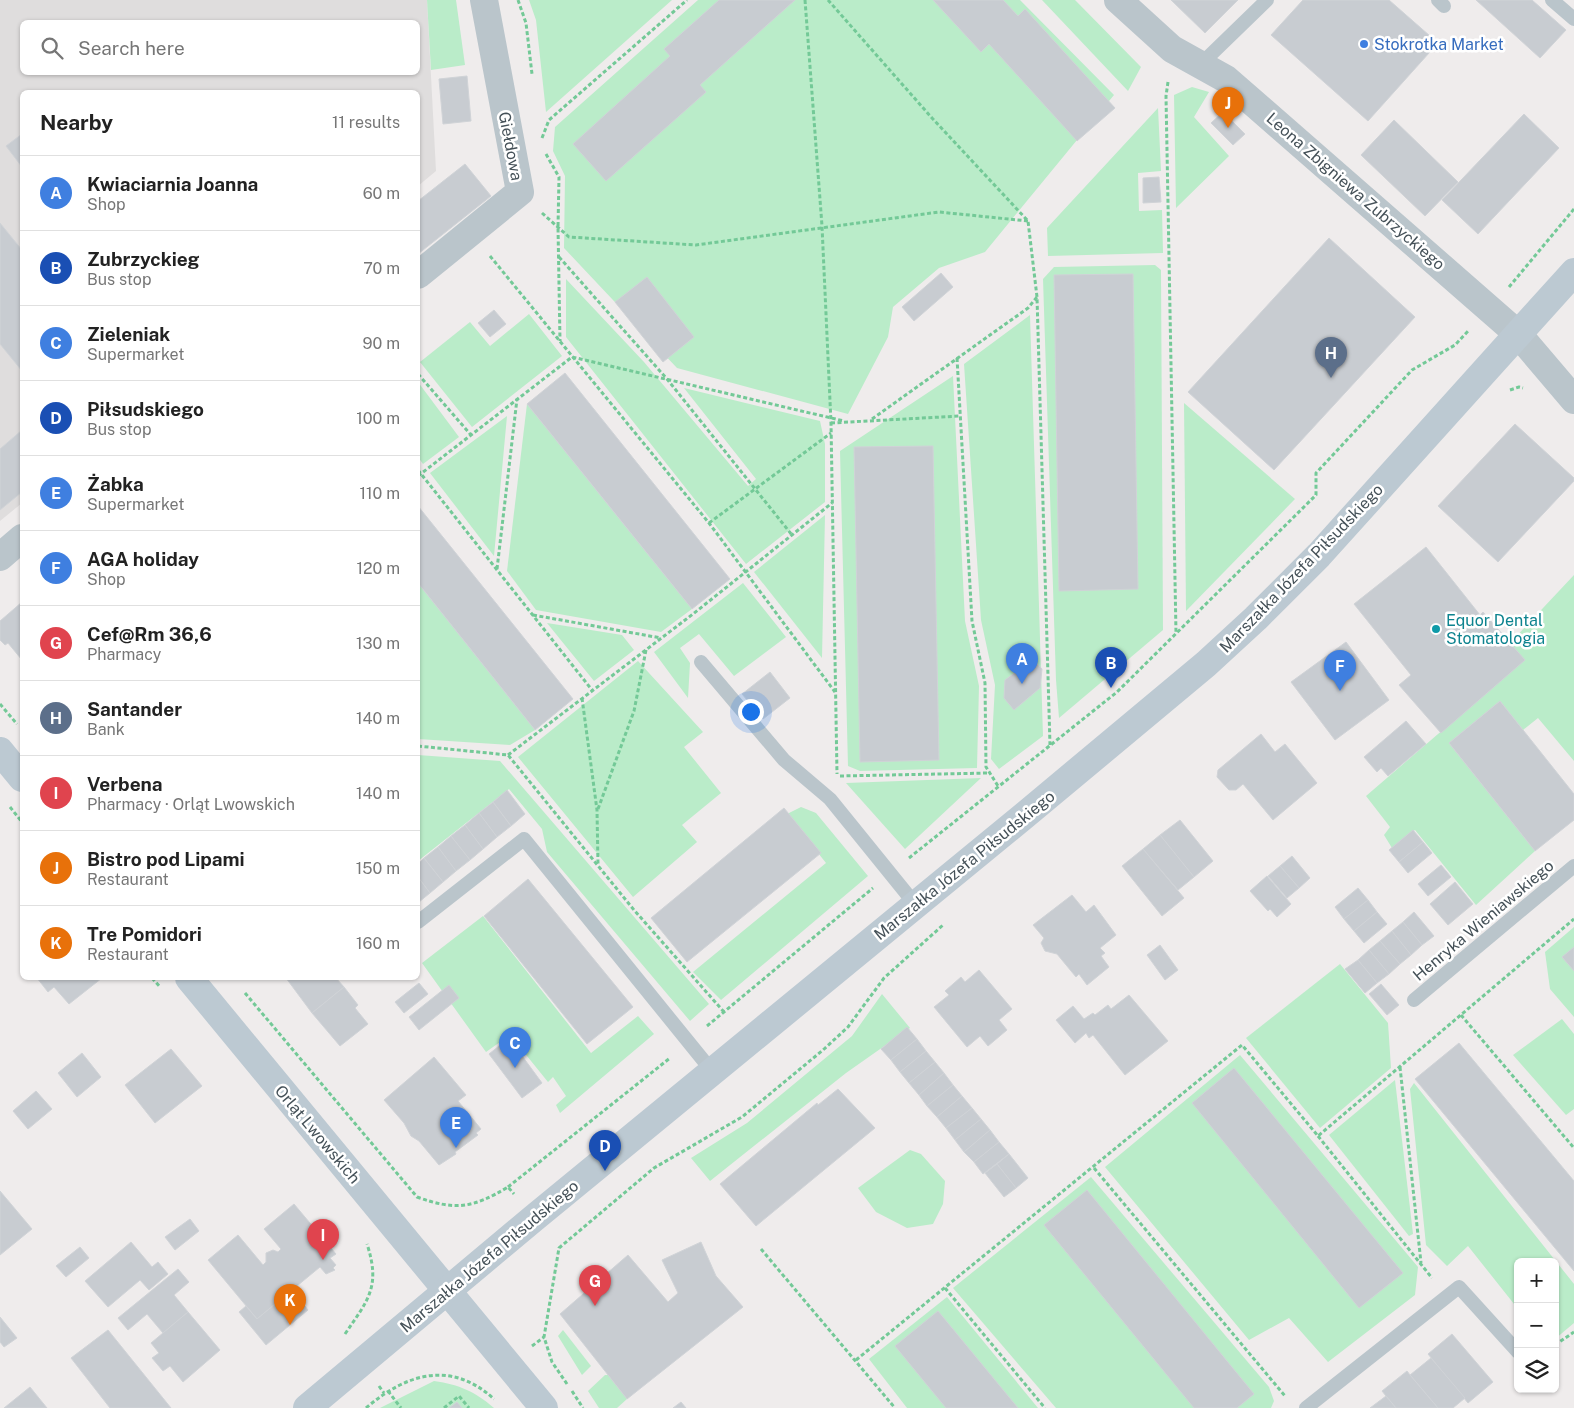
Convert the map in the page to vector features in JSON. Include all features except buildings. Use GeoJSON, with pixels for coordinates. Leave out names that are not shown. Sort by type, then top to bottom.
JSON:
{"type":"FeatureCollection","features":[{"type":"Feature","properties":{"kind":"street","name":"Giełdowa"},"geometry":{"type":"LineString","coordinates":[[420,273],[520,192],[484,0]]}},
{"type":"Feature","properties":{"kind":"street","name":"Leona Zbigniewa Zubrzyckiego"},"geometry":{"type":"LineString","coordinates":[[1118,0],[1172,49],[1226,79],[1518,334],[1574,400]]}},
{"type":"Feature","properties":{"kind":"street","name":"Marszałka Józefa Piłsudskiego"},"geometry":{"type":"LineString","coordinates":[[307,1408],[534,1218],[1175,690],[1256,618],[1356,515],[1574,272]]}},
{"type":"Feature","properties":{"kind":"street"},"geometry":{"type":"LineString","coordinates":[[0,557],[20,540]]}},
{"type":"Feature","properties":{"kind":"street"},"geometry":{"type":"LineString","coordinates":[[0,751],[20,776]]}},
{"type":"Feature","properties":{"kind":"street","name":"Orląt Lwowskich"},"geometry":{"type":"LineString","coordinates":[[191,980],[544,1408]]}},
{"type":"Feature","properties":{"kind":"lane"},"geometry":{"type":"LineString","coordinates":[[1200,65],[1268,0]]}},
{"type":"Feature","properties":{"kind":"lane"},"geometry":{"type":"LineString","coordinates":[[1552,0],[1574,19]]}},
{"type":"Feature","properties":{"kind":"lane"},"geometry":{"type":"LineString","coordinates":[[701,662],[784,760],[830,799],[915,904]]}},
{"type":"Feature","properties":{"kind":"lane"},"geometry":{"type":"LineString","coordinates":[[420,920],[524,839],[712,1071]]}},
{"type":"Feature","properties":{"kind":"lane","name":"Henryka Wieniawskiego"},"geometry":{"type":"LineString","coordinates":[[1414,1000],[1574,866]]}},
{"type":"Feature","properties":{"kind":"lane"},"geometry":{"type":"LineString","coordinates":[[1306,1408],[1459,1287],[1514,1348]]}},
{"type":"Feature","properties":{"kind":"path"},"geometry":{"type":"LineString","coordinates":[[540,143],[549,120],[687,0]]}},
{"type":"Feature","properties":{"kind":"path"},"geometry":{"type":"LineString","coordinates":[[805,0],[822,226],[831,417],[837,783]]}},
{"type":"Feature","properties":{"kind":"path"},"geometry":{"type":"LineString","coordinates":[[828,0],[932,118],[1028,221],[1037,297],[1050,745]]}},
{"type":"Feature","properties":{"kind":"path"},"geometry":{"type":"LineString","coordinates":[[1172,49],[1166,96],[1176,634]]}},
{"type":"Feature","properties":{"kind":"path"},"geometry":{"type":"LineString","coordinates":[[520,192],[569,237],[696,245],[822,226],[939,212],[1028,221]]}},
{"type":"Feature","properties":{"kind":"path"},"geometry":{"type":"LineString","coordinates":[[244,993],[417,1197],[432,1203],[458,1207],[484,1201],[508,1187],[689,1041],[890,873],[1117,692],[1316,495],[1316,474],[1412,370],[1454,345],[1489,309],[1574,209]]}},
{"type":"Feature","properties":{"kind":"path"},"geometry":{"type":"LineString","coordinates":[[470,233],[709,523],[836,693]]}},
{"type":"Feature","properties":{"kind":"path"},"geometry":{"type":"LineString","coordinates":[[559,257],[667,379],[792,535]]}},
{"type":"Feature","properties":{"kind":"path"},"geometry":{"type":"LineString","coordinates":[[872,419],[1028,308],[1037,297]]}},
{"type":"Feature","properties":{"kind":"path"},"geometry":{"type":"LineString","coordinates":[[572,357],[844,421]]}},
{"type":"Feature","properties":{"kind":"path"},"geometry":{"type":"LineString","coordinates":[[420,474],[572,357]]}},
{"type":"Feature","properties":{"kind":"path"},"geometry":{"type":"LineString","coordinates":[[957,358],[972,620],[985,683],[986,767],[998,786]]}},
{"type":"Feature","properties":{"kind":"path"},"geometry":{"type":"LineString","coordinates":[[420,376],[471,435]]}},
{"type":"Feature","properties":{"kind":"path"},"geometry":{"type":"LineString","coordinates":[[497,570],[518,399]]}},
{"type":"Feature","properties":{"kind":"path"},"geometry":{"type":"LineString","coordinates":[[831,423],[872,419],[960,416]]}},
{"type":"Feature","properties":{"kind":"path"},"geometry":{"type":"LineString","coordinates":[[709,523],[831,433]]}},
{"type":"Feature","properties":{"kind":"path"},"geometry":{"type":"LineString","coordinates":[[420,476],[592,690]]}},
{"type":"Feature","properties":{"kind":"path"},"geometry":{"type":"LineString","coordinates":[[420,746],[508,755],[646,650],[832,503]]}},
{"type":"Feature","properties":{"kind":"path"},"geometry":{"type":"LineString","coordinates":[[532,614],[661,638]]}},
{"type":"Feature","properties":{"kind":"path"},"geometry":{"type":"LineString","coordinates":[[597,810],[634,710],[646,650]]}},
{"type":"Feature","properties":{"kind":"path"},"geometry":{"type":"LineString","coordinates":[[582,698],[597,810],[598,865]]}},
{"type":"Feature","properties":{"kind":"path"},"geometry":{"type":"LineString","coordinates":[[0,704],[20,728]]}},
{"type":"Feature","properties":{"kind":"path"},"geometry":{"type":"LineString","coordinates":[[508,755],[598,865],[724,1012]]}},
{"type":"Feature","properties":{"kind":"path"},"geometry":{"type":"LineString","coordinates":[[837,776],[990,773]]}},
{"type":"Feature","properties":{"kind":"path"},"geometry":{"type":"LineString","coordinates":[[1318,1136],[1574,919]]}},
{"type":"Feature","properties":{"kind":"path"},"geometry":{"type":"LineString","coordinates":[[1461,1015],[1574,1148]]}},
{"type":"Feature","properties":{"kind":"path"},"geometry":{"type":"LineString","coordinates":[[856,1360],[1094,1168],[1242,1045],[1447,1296]]}},
{"type":"Feature","properties":{"kind":"path"},"geometry":{"type":"LineString","coordinates":[[1400,1067],[1421,1264]]}},
{"type":"Feature","properties":{"kind":"path"},"geometry":{"type":"LineString","coordinates":[[1094,1168],[1289,1400]]}},
{"type":"Feature","properties":{"kind":"path"},"geometry":{"type":"LineString","coordinates":[[508,1187],[534,1218]]}},
{"type":"Feature","properties":{"kind":"path"},"geometry":{"type":"LineString","coordinates":[[343,1337],[364,1306],[372,1288],[373,1263],[365,1238]]}},
{"type":"Feature","properties":{"kind":"path"},"geometry":{"type":"LineString","coordinates":[[558,1248],[544,1337],[552,1362],[583,1408]]}},
{"type":"Feature","properties":{"kind":"path"},"geometry":{"type":"LineString","coordinates":[[761,1249],[895,1408]]}},
{"type":"Feature","properties":{"kind":"path"},"geometry":{"type":"LineString","coordinates":[[945,1288],[1045,1408]]}},
{"type":"Feature","properties":{"kind":"path"},"geometry":{"type":"LineString","coordinates":[[1559,1343],[1574,1332]]}},
{"type":"Feature","properties":{"kind":"path"},"geometry":{"type":"LineString","coordinates":[[366,1408],[388,1391],[409,1379],[435,1374],[458,1377],[479,1385]]}},
{"type":"Feature","properties":{"kind":"path"},"geometry":{"type":"LineString","coordinates":[[388,1391],[402,1408]]}},
{"type":"Feature","properties":{"kind":"path"},"geometry":{"type":"LineString","coordinates":[[444,1408],[459,1396],[469,1408]]}},
{"type":"Feature","properties":{"kind":"shaded area"},"geometry":{"type":"Polygon","coordinates":[[[0,0],[427,0],[436,171],[420,184],[420,90],[20,90],[20,505],[0,521],[0,0]]]}},
{"type":"Feature","properties":{"kind":"green space"},"geometry":{"type":"Polygon","coordinates":[[[427,0],[456,0],[465,65],[431,70],[427,0]]]}},
{"type":"Feature","properties":{"kind":"green space"},"geometry":{"type":"Polygon","coordinates":[[[529,0],[672,0],[546,112],[536,20],[529,0]]]}},
{"type":"Feature","properties":{"kind":"green space"},"geometry":{"type":"Polygon","coordinates":[[[698,0],[1020,0],[1114,95],[985,252],[939,268],[893,307],[888,337],[848,414],[677,368],[564,248],[565,176],[553,151],[555,127],[698,0]]]}},
{"type":"Feature","properties":{"kind":"green space"},"geometry":{"type":"Polygon","coordinates":[[[1042,0],[1075,0],[1141,67],[1128,91],[1042,0]]]}},
{"type":"Feature","properties":{"kind":"green space"},"geometry":{"type":"Polygon","coordinates":[[[1192,87],[1209,92],[1194,117],[1229,156],[1176,208],[1174,95],[1192,87]]]}},
{"type":"Feature","properties":{"kind":"green space"},"geometry":{"type":"Polygon","coordinates":[[[1158,108],[1161,171],[1138,173],[1139,211],[1162,210],[1163,253],[1048,256],[1047,228],[1158,108]]]}},
{"type":"Feature","properties":{"kind":"green space"},"geometry":{"type":"Polygon","coordinates":[[[1155,265],[1161,270],[1163,630],[1059,718],[1056,680],[1043,279],[1054,267],[1155,265]]]}},
{"type":"Feature","properties":{"kind":"green space"},"geometry":{"type":"Polygon","coordinates":[[[566,279],[644,362],[748,486],[756,479],[684,388],[820,421],[825,444],[825,502],[746,564],[566,337],[566,279]]]}},
{"type":"Feature","properties":{"kind":"green space"},"geometry":{"type":"Polygon","coordinates":[[[529,314],[562,356],[472,427],[420,362],[470,322],[490,346],[529,314]]]}},
{"type":"Feature","properties":{"kind":"green space"},"geometry":{"type":"Polygon","coordinates":[[[1030,315],[1043,736],[999,769],[991,759],[995,685],[981,620],[964,364],[1030,315]]]}},
{"type":"Feature","properties":{"kind":"green space"},"geometry":{"type":"Polygon","coordinates":[[[953,376],[965,621],[979,686],[977,768],[860,771],[848,766],[840,451],[953,376]]]}},
{"type":"Feature","properties":{"kind":"green space"},"geometry":{"type":"Polygon","coordinates":[[[420,385],[459,437],[423,464],[420,460],[420,385]]]}},
{"type":"Feature","properties":{"kind":"green space"},"geometry":{"type":"Polygon","coordinates":[[[1184,403],[1295,499],[1186,611],[1184,403]]]}},
{"type":"Feature","properties":{"kind":"green space"},"geometry":{"type":"Polygon","coordinates":[[[527,404],[692,609],[661,632],[536,610],[507,571],[527,404]]]}},
{"type":"Feature","properties":{"kind":"green space"},"geometry":{"type":"Polygon","coordinates":[[[507,416],[494,556],[430,473],[507,416]]]}},
{"type":"Feature","properties":{"kind":"green space"},"geometry":{"type":"Polygon","coordinates":[[[825,515],[822,658],[754,572],[825,515]]]}},
{"type":"Feature","properties":{"kind":"green space"},"geometry":{"type":"Polygon","coordinates":[[[1574,575],[1574,761],[1538,718],[1523,730],[1500,701],[1449,743],[1535,851],[1476,905],[1415,830],[1392,848],[1384,835],[1390,827],[1366,796],[1524,660],[1510,643],[1574,575]]]}},
{"type":"Feature","properties":{"kind":"green space"},"geometry":{"type":"Polygon","coordinates":[[[743,583],[786,637],[734,676],[699,634],[680,648],[690,663],[688,698],[654,652],[743,583]]]}},
{"type":"Feature","properties":{"kind":"green space"},"geometry":{"type":"Polygon","coordinates":[[[420,586],[535,730],[510,745],[420,739],[420,586]]]}},
{"type":"Feature","properties":{"kind":"green space"},"geometry":{"type":"Polygon","coordinates":[[[547,623],[622,635],[634,650],[594,681],[547,623]]]}},
{"type":"Feature","properties":{"kind":"green space"},"geometry":{"type":"Polygon","coordinates":[[[638,661],[703,732],[684,747],[721,793],[682,825],[697,842],[633,897],[518,757],[638,661]]]}},
{"type":"Feature","properties":{"kind":"green space"},"geometry":{"type":"Polygon","coordinates":[[[420,755],[500,761],[709,1004],[690,1021],[547,852],[542,829],[509,789],[420,859],[420,755]]]}},
{"type":"Feature","properties":{"kind":"green space"},"geometry":{"type":"Polygon","coordinates":[[[981,778],[905,849],[846,783],[981,778]]]}},
{"type":"Feature","properties":{"kind":"green space"},"geometry":{"type":"Polygon","coordinates":[[[801,807],[816,813],[868,876],[721,1000],[693,972],[826,863],[787,814],[801,807]]]}},
{"type":"Feature","properties":{"kind":"green space"},"geometry":{"type":"Polygon","coordinates":[[[483,916],[591,1053],[638,1016],[654,1034],[560,1113],[556,1105],[566,1096],[553,1077],[548,1082],[510,1035],[486,1052],[422,963],[483,916]]]}},
{"type":"Feature","properties":{"kind":"green space"},"geometry":{"type":"Polygon","coordinates":[[[1574,927],[1574,1017],[1550,989],[1545,952],[1574,927]]]}},
{"type":"Feature","properties":{"kind":"green space"},"geometry":{"type":"Polygon","coordinates":[[[1340,964],[1388,1023],[1391,1068],[1320,1128],[1246,1038],[1340,964]]]}},
{"type":"Feature","properties":{"kind":"green space"},"geometry":{"type":"Polygon","coordinates":[[[882,994],[910,1028],[846,1073],[710,1181],[691,1158],[747,1123],[852,1036],[882,994]]]}},
{"type":"Feature","properties":{"kind":"green space"},"geometry":{"type":"Polygon","coordinates":[[[1562,1019],[1574,1034],[1574,1109],[1566,1115],[1513,1055],[1562,1019]]]}},
{"type":"Feature","properties":{"kind":"green space"},"geometry":{"type":"Polygon","coordinates":[[[1240,1055],[1418,1267],[1415,1295],[1328,1362],[1289,1318],[1249,1340],[1105,1167],[1240,1055]]]}},
{"type":"Feature","properties":{"kind":"green space"},"geometry":{"type":"Polygon","coordinates":[[[1395,1080],[1413,1234],[1409,1236],[1329,1135],[1395,1080]]]}},
{"type":"Feature","properties":{"kind":"green space"},"geometry":{"type":"Polygon","coordinates":[[[1414,1083],[1553,1258],[1514,1258],[1514,1304],[1468,1246],[1447,1266],[1426,1245],[1410,1089],[1414,1083]]]}},
{"type":"Feature","properties":{"kind":"green space"},"geometry":{"type":"Polygon","coordinates":[[[910,1150],[921,1154],[945,1181],[943,1204],[933,1224],[907,1228],[876,1212],[858,1188],[910,1150]]]}},
{"type":"Feature","properties":{"kind":"green space"},"geometry":{"type":"Polygon","coordinates":[[[1091,1177],[1269,1387],[1274,1401],[1271,1408],[1056,1408],[953,1288],[1091,1177]]]}},
{"type":"Feature","properties":{"kind":"green space"},"geometry":{"type":"Polygon","coordinates":[[[1559,1265],[1574,1284],[1574,1323],[1559,1336],[1559,1265]]]}},
{"type":"Feature","properties":{"kind":"green space"},"geometry":{"type":"Polygon","coordinates":[[[947,1297],[1038,1408],[907,1408],[869,1359],[947,1297]]]}},
{"type":"Feature","properties":{"kind":"green space"},"geometry":{"type":"Polygon","coordinates":[[[563,1330],[591,1366],[582,1375],[558,1336],[563,1330]]]}},
{"type":"Feature","properties":{"kind":"green space"},"geometry":{"type":"Polygon","coordinates":[[[605,1375],[608,1375],[627,1399],[617,1408],[599,1408],[588,1391],[605,1375]]]}},
{"type":"Feature","properties":{"kind":"green space"},"geometry":{"type":"Polygon","coordinates":[[[434,1381],[466,1390],[480,1397],[494,1408],[380,1408],[434,1381]]]}},
{"type":"Feature","properties":{"kind":"place","name":"Stokrotka Market"},"geometry":{"type":"Point","coordinates":[1364,44]}},
{"type":"Feature","properties":{"kind":"place","name":"Bistro pod Lipami"},"geometry":{"type":"Point","coordinates":[1228,128]}},
{"type":"Feature","properties":{"kind":"place","name":"Santander"},"geometry":{"type":"Point","coordinates":[1331,378]}},
{"type":"Feature","properties":{"kind":"place","name":"Equor Dental Stomatologia"},"geometry":{"type":"Point","coordinates":[1436,629]}},
{"type":"Feature","properties":{"kind":"place","name":"Kwiaciarnia Joanna"},"geometry":{"type":"Point","coordinates":[1022,684]}},
{"type":"Feature","properties":{"kind":"place","name":"Zubrzyckieg"},"geometry":{"type":"Point","coordinates":[1111,688]}},
{"type":"Feature","properties":{"kind":"place","name":"AGA holiday"},"geometry":{"type":"Point","coordinates":[1340,691]}},
{"type":"Feature","properties":{"kind":"place","name":"Zieleniak"},"geometry":{"type":"Point","coordinates":[515,1068]}},
{"type":"Feature","properties":{"kind":"place","name":"Żabka"},"geometry":{"type":"Point","coordinates":[456,1148]}},
{"type":"Feature","properties":{"kind":"place","name":"Piłsudskiego"},"geometry":{"type":"Point","coordinates":[605,1171]}},
{"type":"Feature","properties":{"kind":"place","name":"Verbena"},"geometry":{"type":"Point","coordinates":[323,1260]}},
{"type":"Feature","properties":{"kind":"place","name":"Cef@Rm 36,6"},"geometry":{"type":"Point","coordinates":[595,1306]}},
{"type":"Feature","properties":{"kind":"place","name":"Tre Pomidori"},"geometry":{"type":"Point","coordinates":[290,1325]}}]}
